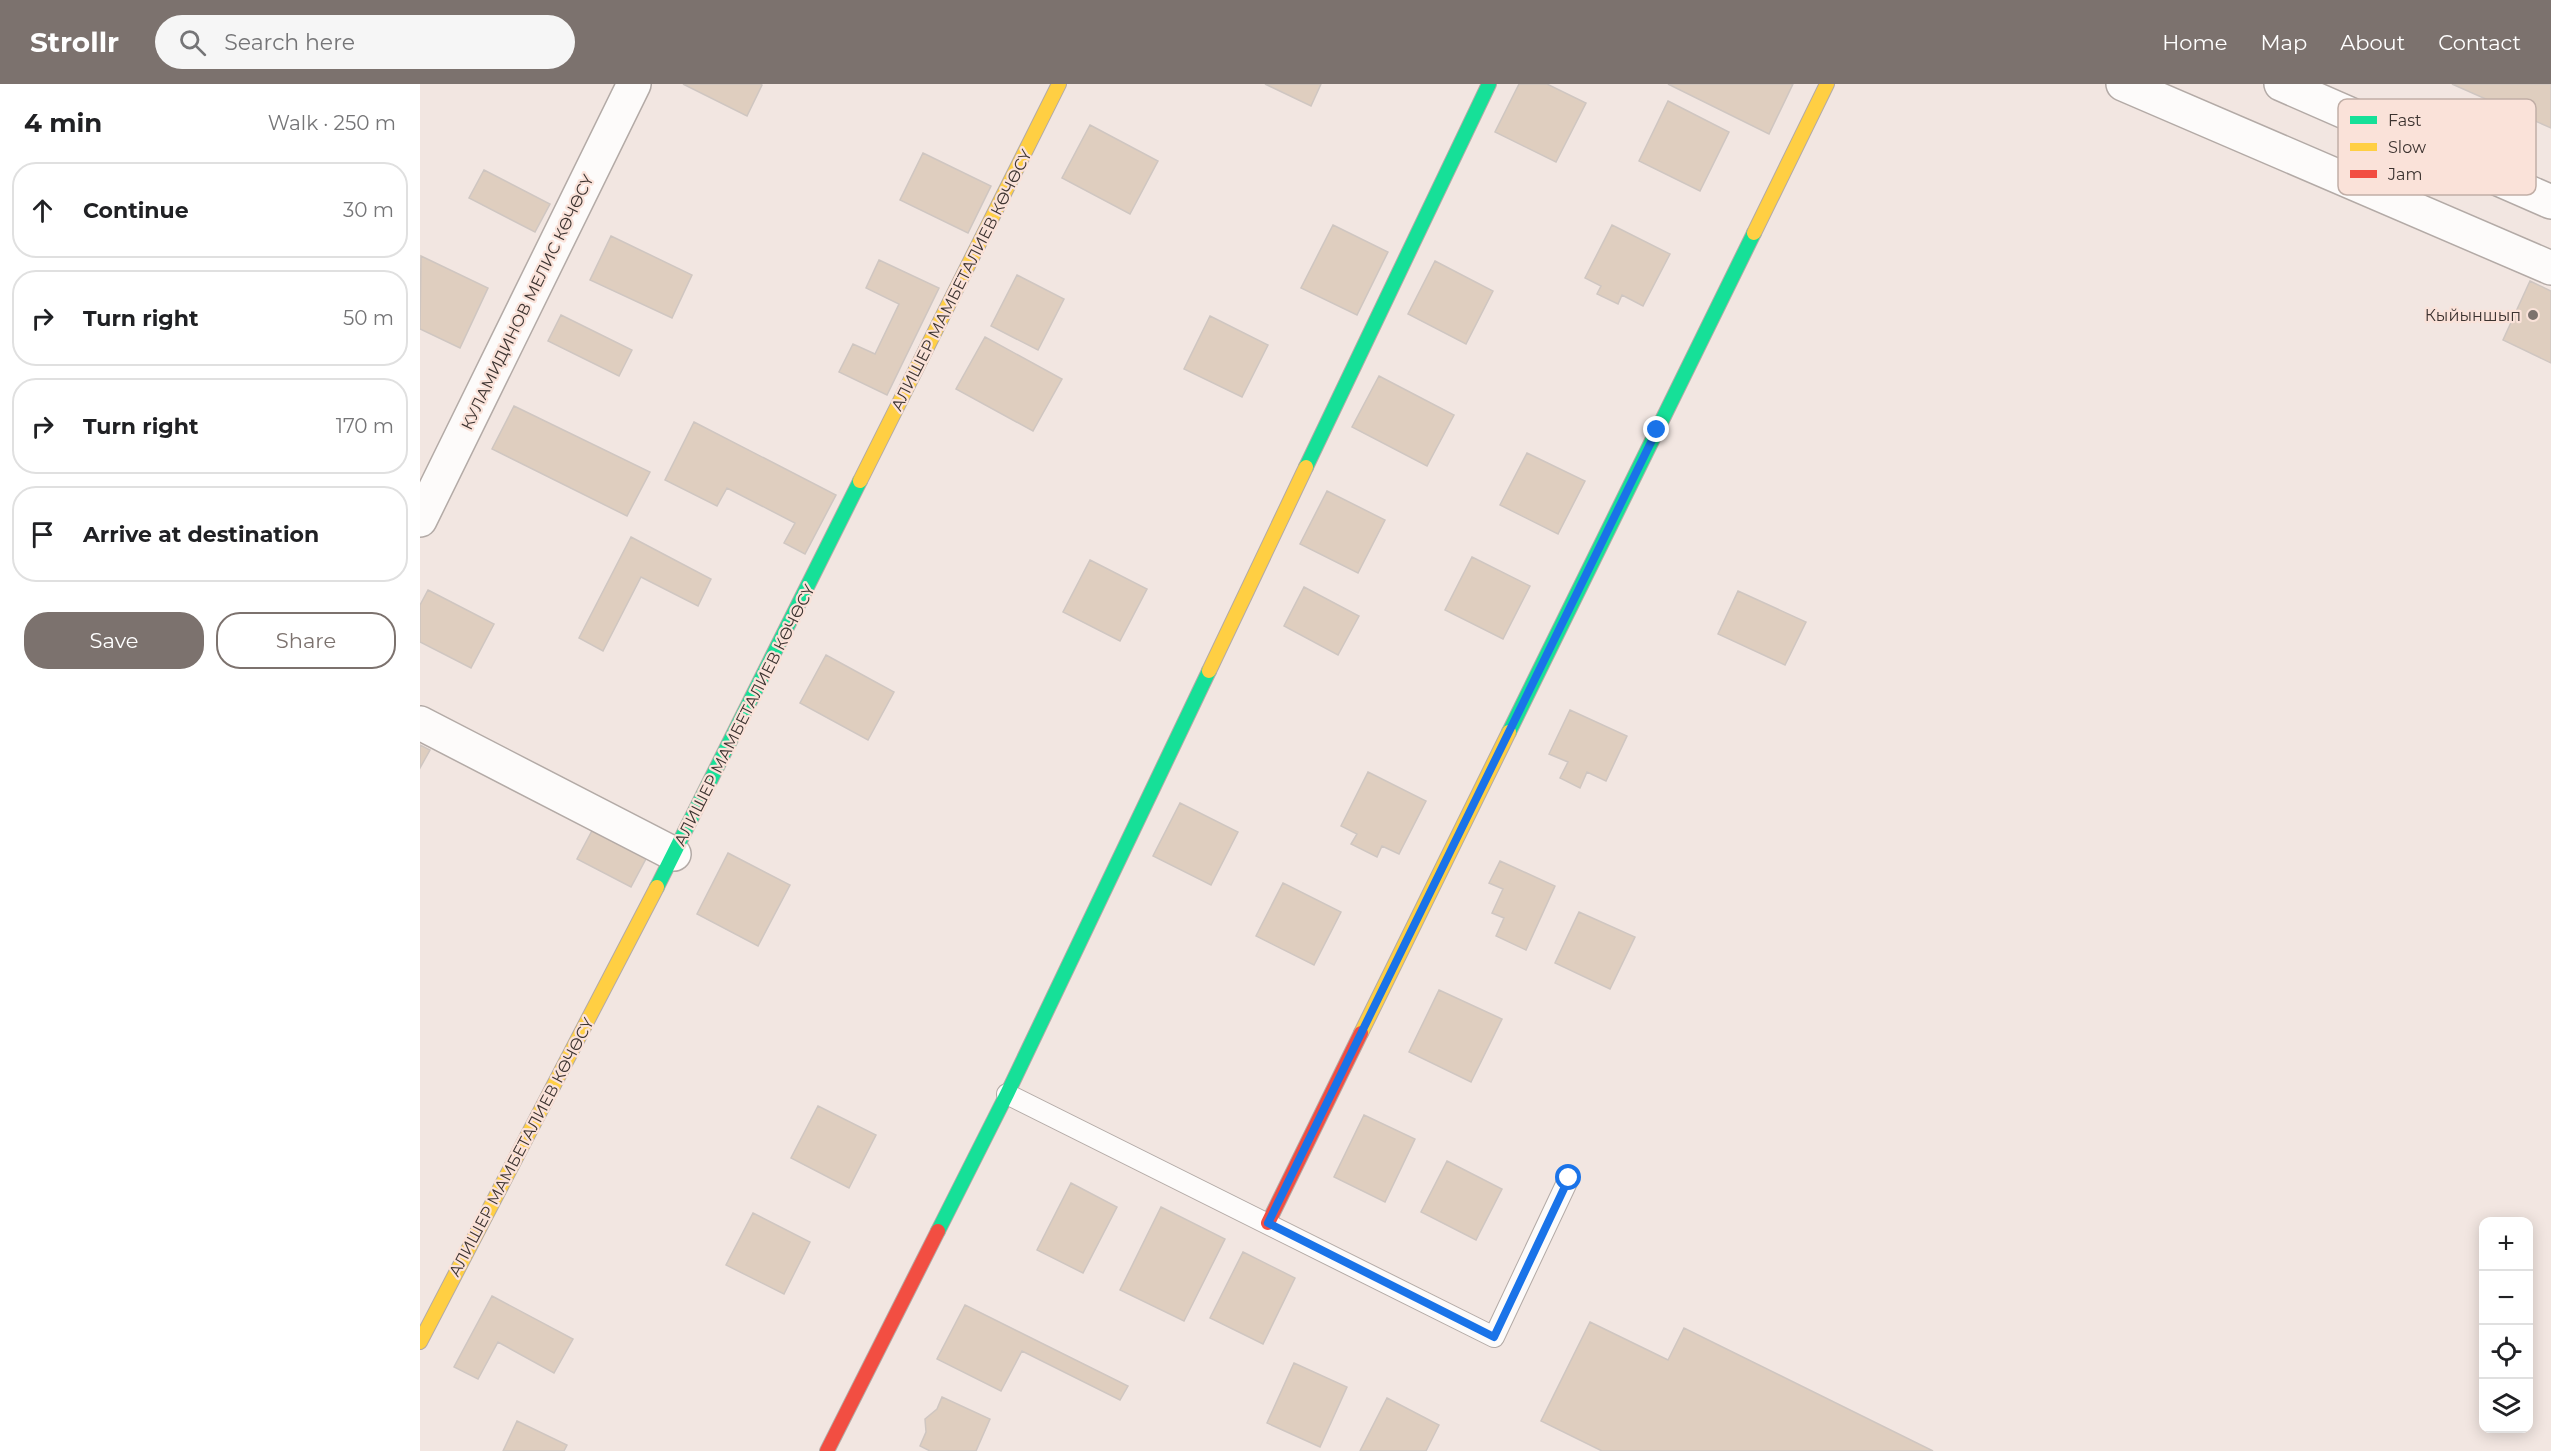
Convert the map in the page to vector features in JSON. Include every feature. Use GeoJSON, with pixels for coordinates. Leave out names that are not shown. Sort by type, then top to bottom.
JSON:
{"type":"FeatureCollection","features":[{"type":"Feature","properties":{"kind":"street","name":"КУЛАМИДИНОВ МЕЛИС КӨЧӨСҮ"},"geometry":{"type":"LineString","coordinates":[[420,520],[634,84]]}},
{"type":"Feature","properties":{"kind":"street","name":"АЛИШЕР МАМБЕТАЛИЕВ КӨЧӨСҮ"},"geometry":{"type":"LineString","coordinates":[[420,1342],[675,854],[1059,84]]}},
{"type":"Feature","properties":{"kind":"street"},"geometry":{"type":"LineString","coordinates":[[827,1451],[1007,1094],[1489,84]]}},
{"type":"Feature","properties":{"kind":"street"},"geometry":{"type":"LineString","coordinates":[[1268,1223],[1827,84]]}},
{"type":"Feature","properties":{"kind":"street"},"geometry":{"type":"LineString","coordinates":[[2123,84],[2338,176]]}},
{"type":"Feature","properties":{"kind":"street"},"geometry":{"type":"LineString","coordinates":[[2281,84],[2338,109]]}},
{"type":"Feature","properties":{"kind":"street"},"geometry":{"type":"LineString","coordinates":[[2381,195],[2551,268]]}},
{"type":"Feature","properties":{"kind":"street"},"geometry":{"type":"LineString","coordinates":[[2535,195],[2551,202]]}},
{"type":"Feature","properties":{"kind":"street"},"geometry":{"type":"LineString","coordinates":[[420,723],[675,854]]}},
{"type":"Feature","properties":{"kind":"lane"},"geometry":{"type":"LineString","coordinates":[[1007,1094],[1494,1337],[1569,1178]]}},
{"type":"Feature","properties":{"kind":"building"},"geometry":{"type":"Polygon","coordinates":[[[683,84],[760,84],[762,85],[747,116],[683,84]]]}},
{"type":"Feature","properties":{"kind":"building"},"geometry":{"type":"Polygon","coordinates":[[[1265,84],[1321,84],[1311,106],[1265,84]]]}},
{"type":"Feature","properties":{"kind":"building"},"geometry":{"type":"Polygon","coordinates":[[[1519,84],[1547,84],[1586,103],[1556,162],[1495,132],[1519,84]]]}},
{"type":"Feature","properties":{"kind":"building"},"geometry":{"type":"Polygon","coordinates":[[[1668,84],[1793,84],[1769,134],[1668,84]]]}},
{"type":"Feature","properties":{"kind":"building"},"geometry":{"type":"Polygon","coordinates":[[[2452,84],[2551,84],[2551,128],[2536,121],[2536,99],[2486,99],[2452,84]]]}},
{"type":"Feature","properties":{"kind":"building"},"geometry":{"type":"Polygon","coordinates":[[[1668,101],[1729,132],[1700,191],[1639,161],[1668,101]]]}},
{"type":"Feature","properties":{"kind":"building"},"geometry":{"type":"Polygon","coordinates":[[[1090,125],[1158,161],[1130,214],[1062,178],[1090,125]]]}},
{"type":"Feature","properties":{"kind":"building"},"geometry":{"type":"Polygon","coordinates":[[[923,153],[991,186],[968,233],[900,200],[923,153]]]}},
{"type":"Feature","properties":{"kind":"building"},"geometry":{"type":"Polygon","coordinates":[[[484,170],[550,204],[535,232],[469,198],[484,170]]]}},
{"type":"Feature","properties":{"kind":"building"},"geometry":{"type":"Polygon","coordinates":[[[1333,225],[1388,252],[1357,315],[1301,288],[1333,225]]]}},
{"type":"Feature","properties":{"kind":"building"},"geometry":{"type":"Polygon","coordinates":[[[1612,225],[1670,254],[1643,306],[1622,295],[1618,304],[1597,294],[1601,286],[1585,278],[1612,225]]]}},
{"type":"Feature","properties":{"kind":"building"},"geometry":{"type":"Polygon","coordinates":[[[611,236],[692,275],[672,318],[590,280],[611,236]]]}},
{"type":"Feature","properties":{"kind":"building"},"geometry":{"type":"Polygon","coordinates":[[[421,256],[488,288],[460,348],[420,329],[421,256]]]}},
{"type":"Feature","properties":{"kind":"building"},"geometry":{"type":"Polygon","coordinates":[[[879,260],[939,288],[887,395],[839,372],[853,344],[875,354],[899,304],[866,288],[879,260]]]}},
{"type":"Feature","properties":{"kind":"building"},"geometry":{"type":"Polygon","coordinates":[[[1435,261],[1493,291],[1466,344],[1408,314],[1435,261]]]}},
{"type":"Feature","properties":{"kind":"building"},"geometry":{"type":"Polygon","coordinates":[[[1017,275],[1064,299],[1038,350],[991,326],[1017,275]]]}},
{"type":"Feature","properties":{"kind":"building","name":"Кыйыншып"},"geometry":{"type":"Polygon","coordinates":[[[2530,281],[2551,291],[2551,363],[2503,340],[2530,281]]]}},
{"type":"Feature","properties":{"kind":"building"},"geometry":{"type":"Polygon","coordinates":[[[561,315],[632,350],[619,376],[548,341],[561,315]]]}},
{"type":"Feature","properties":{"kind":"building"},"geometry":{"type":"Polygon","coordinates":[[[1210,316],[1268,345],[1242,397],[1184,369],[1210,316]]]}},
{"type":"Feature","properties":{"kind":"building"},"geometry":{"type":"Polygon","coordinates":[[[985,337],[1062,379],[1033,431],[956,389],[985,337]]]}},
{"type":"Feature","properties":{"kind":"building"},"geometry":{"type":"Polygon","coordinates":[[[1379,376],[1454,415],[1427,466],[1352,427],[1379,376]]]}},
{"type":"Feature","properties":{"kind":"building"},"geometry":{"type":"Polygon","coordinates":[[[514,406],[650,472],[627,516],[492,449],[514,406]]]}},
{"type":"Feature","properties":{"kind":"building"},"geometry":{"type":"Polygon","coordinates":[[[694,422],[836,495],[805,554],[784,543],[795,523],[727,488],[717,506],[665,480],[694,422]]]}},
{"type":"Feature","properties":{"kind":"building"},"geometry":{"type":"Polygon","coordinates":[[[1527,453],[1585,481],[1558,534],[1500,505],[1527,453]]]}},
{"type":"Feature","properties":{"kind":"building"},"geometry":{"type":"Polygon","coordinates":[[[1327,491],[1385,520],[1358,573],[1300,544],[1327,491]]]}},
{"type":"Feature","properties":{"kind":"building"},"geometry":{"type":"Polygon","coordinates":[[[631,537],[711,579],[698,606],[641,577],[603,651],[579,638],[631,537]]]}},
{"type":"Feature","properties":{"kind":"building"},"geometry":{"type":"Polygon","coordinates":[[[1472,557],[1530,586],[1503,639],[1445,610],[1472,557]]]}},
{"type":"Feature","properties":{"kind":"building"},"geometry":{"type":"Polygon","coordinates":[[[1090,560],[1147,589],[1120,641],[1063,612],[1090,560]]]}},
{"type":"Feature","properties":{"kind":"building"},"geometry":{"type":"Polygon","coordinates":[[[1304,587],[1359,616],[1338,655],[1284,626],[1304,587]]]}},
{"type":"Feature","properties":{"kind":"building"},"geometry":{"type":"Polygon","coordinates":[[[428,590],[494,624],[471,668],[420,642],[420,605],[428,590]]]}},
{"type":"Feature","properties":{"kind":"building"},"geometry":{"type":"Polygon","coordinates":[[[1738,591],[1806,622],[1785,665],[1718,634],[1738,591]]]}},
{"type":"Feature","properties":{"kind":"building"},"geometry":{"type":"Polygon","coordinates":[[[826,655],[894,692],[868,740],[800,703],[826,655]]]}},
{"type":"Feature","properties":{"kind":"building"},"geometry":{"type":"Polygon","coordinates":[[[1570,710],[1627,736],[1606,781],[1587,772],[1580,788],[1560,778],[1568,762],[1549,754],[1570,710]]]}},
{"type":"Feature","properties":{"kind":"building"},"geometry":{"type":"Polygon","coordinates":[[[420,745],[430,750],[420,768],[420,745]]]}},
{"type":"Feature","properties":{"kind":"building"},"geometry":{"type":"Polygon","coordinates":[[[1368,772],[1426,801],[1399,854],[1382,846],[1377,857],[1351,844],[1357,834],[1341,826],[1368,772]]]}},
{"type":"Feature","properties":{"kind":"building"},"geometry":{"type":"Polygon","coordinates":[[[1180,803],[1238,832],[1211,885],[1153,856],[1180,803]]]}},
{"type":"Feature","properties":{"kind":"building"},"geometry":{"type":"Polygon","coordinates":[[[594,827],[648,855],[631,887],[577,859],[594,827]]]}},
{"type":"Feature","properties":{"kind":"building"},"geometry":{"type":"Polygon","coordinates":[[[728,853],[790,885],[758,946],[697,914],[728,853]]]}},
{"type":"Feature","properties":{"kind":"building"},"geometry":{"type":"Polygon","coordinates":[[[1500,861],[1555,886],[1526,950],[1496,936],[1504,918],[1492,913],[1503,889],[1489,883],[1500,861]]]}},
{"type":"Feature","properties":{"kind":"building"},"geometry":{"type":"Polygon","coordinates":[[[1283,883],[1341,912],[1314,965],[1256,936],[1283,883]]]}},
{"type":"Feature","properties":{"kind":"building"},"geometry":{"type":"Polygon","coordinates":[[[1579,912],[1635,937],[1610,989],[1555,963],[1579,912]]]}},
{"type":"Feature","properties":{"kind":"building"},"geometry":{"type":"Polygon","coordinates":[[[1439,990],[1502,1019],[1471,1082],[1409,1052],[1439,990]]]}},
{"type":"Feature","properties":{"kind":"building"},"geometry":{"type":"Polygon","coordinates":[[[818,1106],[876,1135],[849,1188],[791,1158],[818,1106]]]}},
{"type":"Feature","properties":{"kind":"building"},"geometry":{"type":"Polygon","coordinates":[[[1364,1115],[1415,1139],[1385,1202],[1334,1177],[1364,1115]]]}},
{"type":"Feature","properties":{"kind":"building"},"geometry":{"type":"Polygon","coordinates":[[[1447,1161],[1502,1189],[1476,1240],[1421,1212],[1447,1161]]]}},
{"type":"Feature","properties":{"kind":"building"},"geometry":{"type":"Polygon","coordinates":[[[1071,1183],[1117,1207],[1083,1273],[1037,1250],[1071,1183]]]}},
{"type":"Feature","properties":{"kind":"building"},"geometry":{"type":"Polygon","coordinates":[[[1161,1207],[1225,1239],[1184,1321],[1120,1290],[1161,1207]]]}},
{"type":"Feature","properties":{"kind":"building"},"geometry":{"type":"Polygon","coordinates":[[[753,1213],[810,1242],[784,1294],[726,1265],[753,1213]]]}},
{"type":"Feature","properties":{"kind":"building"},"geometry":{"type":"Polygon","coordinates":[[[1243,1252],[1295,1278],[1263,1344],[1210,1318],[1243,1252]]]}},
{"type":"Feature","properties":{"kind":"building"},"geometry":{"type":"Polygon","coordinates":[[[492,1296],[573,1339],[554,1373],[498,1342],[478,1379],[454,1367],[492,1296]]]}},
{"type":"Feature","properties":{"kind":"building"},"geometry":{"type":"Polygon","coordinates":[[[965,1305],[1128,1386],[1120,1400],[1022,1351],[1001,1391],[937,1359],[965,1305]]]}},
{"type":"Feature","properties":{"kind":"building"},"geometry":{"type":"Polygon","coordinates":[[[1590,1322],[1668,1360],[1684,1328],[1933,1451],[1602,1451],[1541,1421],[1590,1322]]]}},
{"type":"Feature","properties":{"kind":"building"},"geometry":{"type":"Polygon","coordinates":[[[1294,1363],[1347,1387],[1320,1447],[1267,1423],[1294,1363]]]}},
{"type":"Feature","properties":{"kind":"building"},"geometry":{"type":"Polygon","coordinates":[[[942,1397],[990,1419],[976,1451],[930,1451],[920,1446],[926,1432],[925,1419],[937,1409],[942,1397]]]}},
{"type":"Feature","properties":{"kind":"building"},"geometry":{"type":"Polygon","coordinates":[[[1387,1398],[1439,1425],[1426,1451],[1360,1451],[1387,1398]]]}},
{"type":"Feature","properties":{"kind":"building"},"geometry":{"type":"Polygon","coordinates":[[[517,1421],[567,1445],[564,1451],[503,1451],[517,1421]]]}},
{"type":"Feature","properties":{"kind":"traffic: fast"},"geometry":{"type":"LineString","coordinates":[[1306,467],[1489,84]]}},
{"type":"Feature","properties":{"kind":"traffic: fast"},"geometry":{"type":"LineString","coordinates":[[1509,732],[1754,233]]}},
{"type":"Feature","properties":{"kind":"traffic: fast"},"geometry":{"type":"LineString","coordinates":[[657,887],[860,481]]}},
{"type":"Feature","properties":{"kind":"traffic: fast"},"geometry":{"type":"LineString","coordinates":[[938,1231],[1007,1094],[1209,671]]}},
{"type":"Feature","properties":{"kind":"traffic: slow"},"geometry":{"type":"LineString","coordinates":[[860,481],[1059,84]]}},
{"type":"Feature","properties":{"kind":"traffic: slow"},"geometry":{"type":"LineString","coordinates":[[1754,233],[1827,84]]}},
{"type":"Feature","properties":{"kind":"traffic: slow"},"geometry":{"type":"LineString","coordinates":[[1209,671],[1306,467]]}},
{"type":"Feature","properties":{"kind":"traffic: slow"},"geometry":{"type":"LineString","coordinates":[[1361,1033],[1509,732]]}},
{"type":"Feature","properties":{"kind":"traffic: slow"},"geometry":{"type":"LineString","coordinates":[[420,1342],[657,887]]}},
{"type":"Feature","properties":{"kind":"traffic: jam"},"geometry":{"type":"LineString","coordinates":[[1268,1223],[1361,1033]]}},
{"type":"Feature","properties":{"kind":"traffic: jam"},"geometry":{"type":"LineString","coordinates":[[827,1451],[938,1231]]}},
{"type":"Feature","properties":{"kind":"place","name":"Кыйыншып"},"geometry":{"type":"Point","coordinates":[2533,315]}},
{"type":"Feature","properties":{"kind":"route"},"geometry":{"type":"LineString","coordinates":[[1569,1178],[1494,1337],[1268,1223],[1657,430]]}}]}
